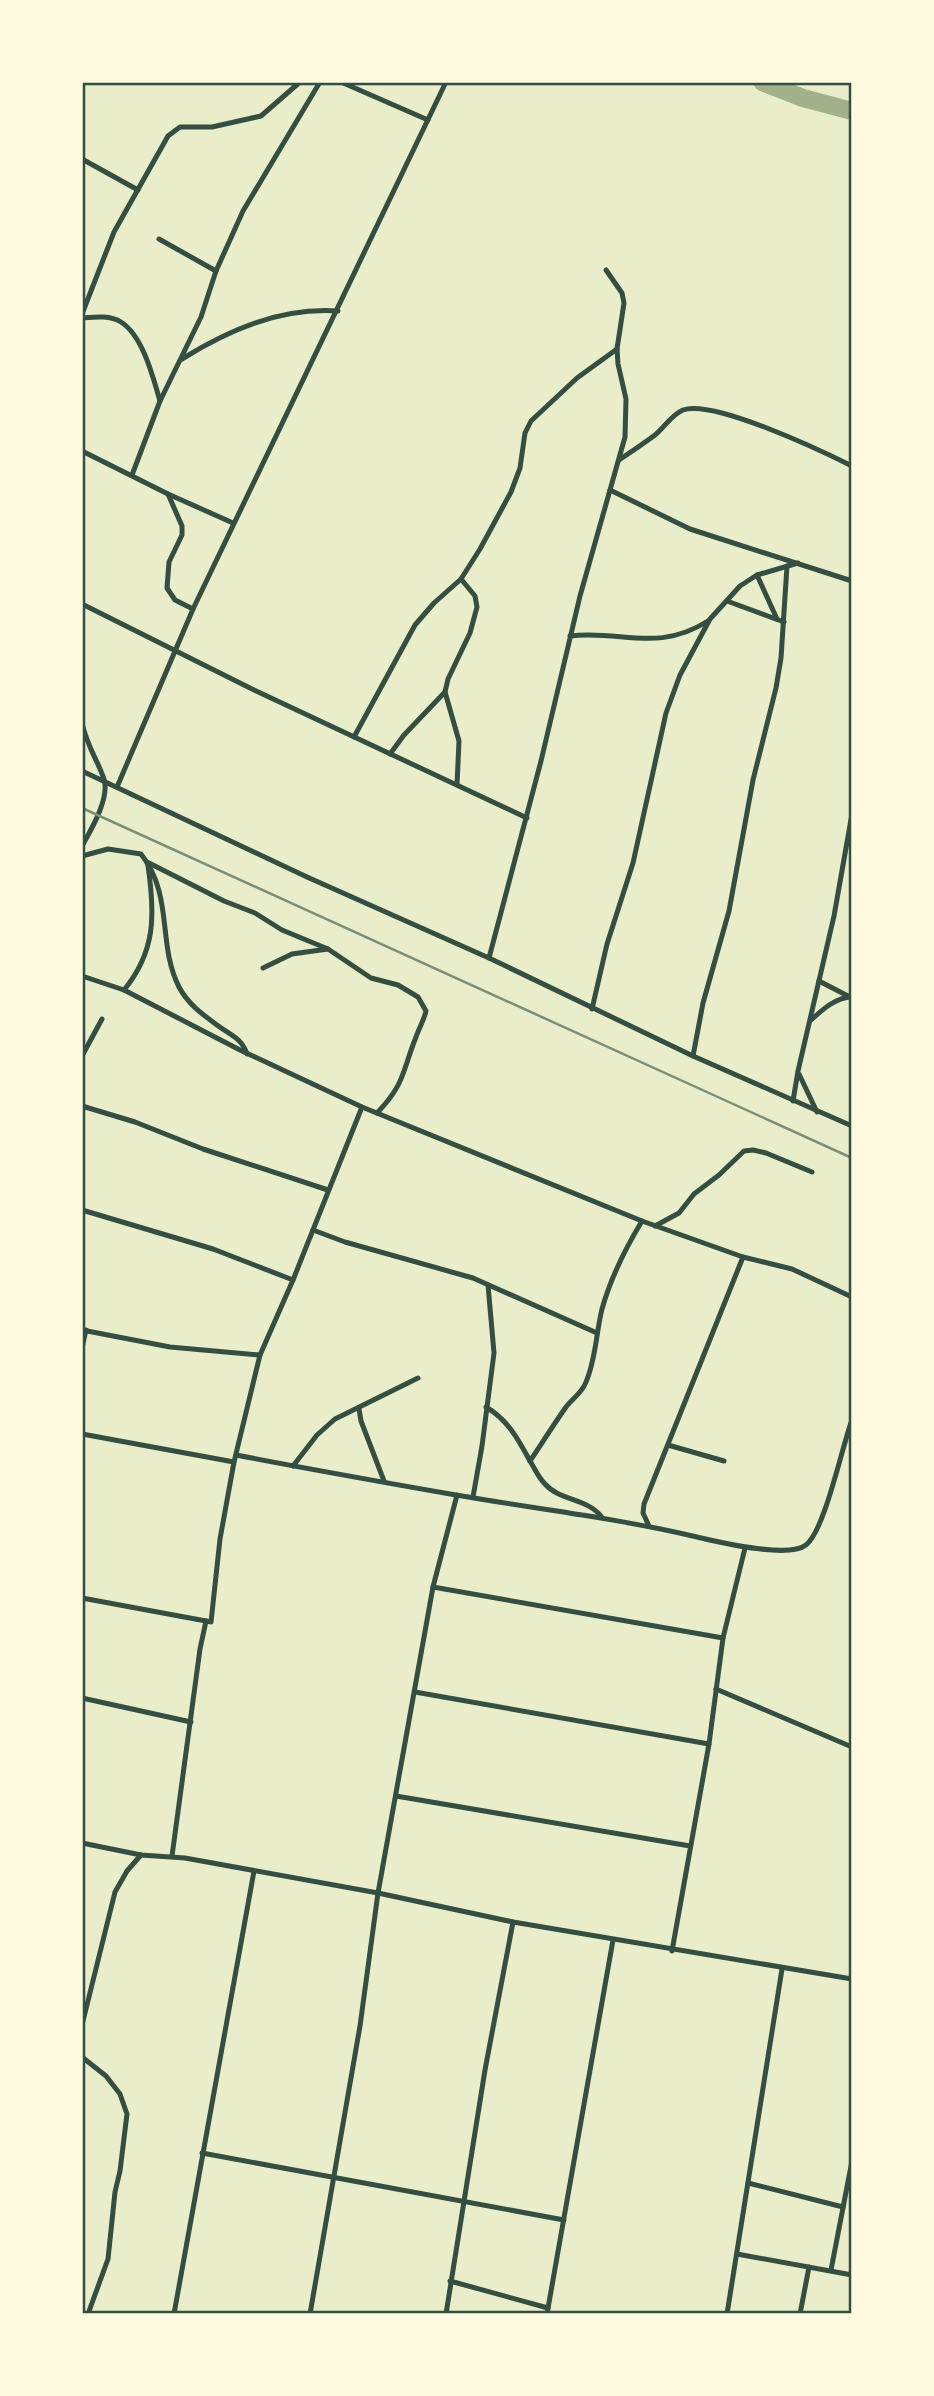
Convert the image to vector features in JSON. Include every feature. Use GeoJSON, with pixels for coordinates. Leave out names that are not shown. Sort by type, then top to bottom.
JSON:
{"type":"FeatureCollection","features":[{"type":"Feature","properties":{"kind":"street"},"geometry":{"type":"LineString","coordinates":[[160,401],[146,359],[129,330],[112,318],[82,316],[110,239],[168,136],[174,131],[180,127],[220,126],[261,116],[300,82]]}},
{"type":"Feature","properties":{"kind":"street"},"geometry":{"type":"LineString","coordinates":[[132,475],[160,401],[201,317],[216,271],[243,211],[320,82]]}},
{"type":"Feature","properties":{"kind":"street"},"geometry":{"type":"LineString","coordinates":[[341,82],[428,120]]}},
{"type":"Feature","properties":{"kind":"street"},"geometry":{"type":"LineString","coordinates":[[117,787],[174,651],[233,523],[338,312],[446,82]]}},
{"type":"Feature","properties":{"kind":"street"},"geometry":{"type":"LineString","coordinates":[[82,159],[138,190]]}},
{"type":"Feature","properties":{"kind":"street"},"geometry":{"type":"LineString","coordinates":[[159,239],[216,271]]}},
{"type":"Feature","properties":{"kind":"street"},"geometry":{"type":"LineString","coordinates":[[489,958],[527,818],[570,636],[619,460],[627,416],[617,349],[624,303],[622,293],[606,270]]}},
{"type":"Feature","properties":{"kind":"street"},"geometry":{"type":"LineString","coordinates":[[182,359],[237,328],[314,310],[338,312]]}},
{"type":"Feature","properties":{"kind":"street"},"geometry":{"type":"LineString","coordinates":[[354,737],[415,625],[434,603],[461,579],[475,558],[511,492],[520,468],[525,433],[531,421],[577,377],[617,349]]}},
{"type":"Feature","properties":{"kind":"street"},"geometry":{"type":"LineString","coordinates":[[619,460],[657,433],[680,411],[699,409],[716,412],[776,433],[852,466]]}},
{"type":"Feature","properties":{"kind":"street"},"geometry":{"type":"LineString","coordinates":[[82,451],[233,523]]}},
{"type":"Feature","properties":{"kind":"street"},"geometry":{"type":"LineString","coordinates":[[610,490],[690,528],[852,582]]}},
{"type":"Feature","properties":{"kind":"street"},"geometry":{"type":"LineString","coordinates":[[168,494],[180,517],[182,534],[169,562],[167,588],[175,600],[193,609]]}},
{"type":"Feature","properties":{"kind":"street"},"geometry":{"type":"LineString","coordinates":[[570,636],[588,634],[653,640],[675,637],[694,630],[710,619],[740,586],[757,575],[798,563]]}},
{"type":"Feature","properties":{"kind":"street"},"geometry":{"type":"LineString","coordinates":[[693,1056],[703,1003],[732,898],[753,780],[774,697],[781,658],[780,621],[788,566]]}},
{"type":"Feature","properties":{"kind":"street"},"geometry":{"type":"LineString","coordinates":[[757,575],[780,621]]}},
{"type":"Feature","properties":{"kind":"street"},"geometry":{"type":"LineString","coordinates":[[457,785],[459,741],[445,692],[448,679],[470,634],[477,607],[475,596],[461,579]]}},
{"type":"Feature","properties":{"kind":"street"},"geometry":{"type":"LineString","coordinates":[[727,601],[780,621]]}},
{"type":"Feature","properties":{"kind":"street"},"geometry":{"type":"LineString","coordinates":[[82,604],[174,651],[527,818]]}},
{"type":"Feature","properties":{"kind":"street"},"geometry":{"type":"LineString","coordinates":[[592,1009],[607,944],[632,863],[666,713],[680,675],[710,619]]}},
{"type":"Feature","properties":{"kind":"street"},"geometry":{"type":"LineString","coordinates":[[390,754],[445,692]]}},
{"type":"Feature","properties":{"kind":"street"},"geometry":{"type":"LineString","coordinates":[[82,723],[87,743],[105,782],[99,816],[82,846]]}},
{"type":"Feature","properties":{"kind":"street"},"geometry":{"type":"LineString","coordinates":[[82,772],[489,958],[693,1056],[852,1126]]}},
{"type":"Feature","properties":{"kind":"street"},"geometry":{"type":"LineString","coordinates":[[793,1101],[820,981],[852,814]]}},
{"type":"Feature","properties":{"kind":"street"},"geometry":{"type":"LineString","coordinates":[[82,856],[108,849],[141,854],[156,877],[161,892],[170,962],[179,987],[191,1004],[244,1044],[247,1054]]}},
{"type":"Feature","properties":{"kind":"street"},"geometry":{"type":"LineString","coordinates":[[147,862],[224,901],[255,913],[282,930],[328,949],[372,978],[410,991],[423,1003],[426,1011],[400,1084],[393,1097],[377,1112]]}},
{"type":"Feature","properties":{"kind":"street"},"geometry":{"type":"LineString","coordinates":[[124,990],[136,976],[145,956],[153,918],[147,862]]}},
{"type":"Feature","properties":{"kind":"street"},"geometry":{"type":"LineString","coordinates":[[262,968],[292,954],[328,949]]}},
{"type":"Feature","properties":{"kind":"street"},"geometry":{"type":"LineString","coordinates":[[82,976],[124,990],[247,1054],[362,1107],[642,1221],[743,1257],[792,1269],[852,1297]]}},
{"type":"Feature","properties":{"kind":"street"},"geometry":{"type":"LineString","coordinates":[[820,981],[850,997]]}},
{"type":"Feature","properties":{"kind":"street"},"geometry":{"type":"LineString","coordinates":[[811,1020],[835,1002],[850,997]]}},
{"type":"Feature","properties":{"kind":"street"},"geometry":{"type":"LineString","coordinates":[[82,1056],[102,1019]]}},
{"type":"Feature","properties":{"kind":"street"},"geometry":{"type":"LineString","coordinates":[[798,1071],[805,1092],[817,1112]]}},
{"type":"Feature","properties":{"kind":"street"},"geometry":{"type":"LineString","coordinates":[[82,1106],[328,1190]]}},
{"type":"Feature","properties":{"kind":"street"},"geometry":{"type":"LineString","coordinates":[[82,1598],[211,1622],[220,1539],[235,1458],[260,1355],[362,1107]]}},
{"type":"Feature","properties":{"kind":"street"},"geometry":{"type":"LineString","coordinates":[[655,1226],[679,1213],[694,1194],[744,1151],[766,1153],[812,1172]]}},
{"type":"Feature","properties":{"kind":"street"},"geometry":{"type":"LineString","coordinates":[[82,1210],[213,1249],[293,1280]]}},
{"type":"Feature","properties":{"kind":"street"},"geometry":{"type":"LineString","coordinates":[[530,1461],[586,1384],[602,1310],[622,1254],[642,1221]]}},
{"type":"Feature","properties":{"kind":"street"},"geometry":{"type":"LineString","coordinates":[[313,1230],[488,1285],[597,1333]]}},
{"type":"Feature","properties":{"kind":"street"},"geometry":{"type":"LineString","coordinates":[[649,1525],[643,1513],[644,1504],[743,1257]]}},
{"type":"Feature","properties":{"kind":"street"},"geometry":{"type":"LineString","coordinates":[[473,1497],[494,1353],[488,1285]]}},
{"type":"Feature","properties":{"kind":"street"},"geometry":{"type":"LineString","coordinates":[[82,1348],[84,1330],[170,1347],[260,1355]]}},
{"type":"Feature","properties":{"kind":"street"},"geometry":{"type":"LineString","coordinates":[[293,1466],[328,1424],[418,1378]]}},
{"type":"Feature","properties":{"kind":"street"},"geometry":{"type":"LineString","coordinates":[[486,1406],[507,1423],[536,1474],[546,1486],[558,1494],[594,1508],[601,1516]]}},
{"type":"Feature","properties":{"kind":"street"},"geometry":{"type":"LineString","coordinates":[[359,1409],[384,1482]]}},
{"type":"Feature","properties":{"kind":"street"},"geometry":{"type":"LineString","coordinates":[[82,1434],[601,1516],[745,1548],[794,1550],[807,1544],[831,1490],[852,1420]]}},
{"type":"Feature","properties":{"kind":"street"},"geometry":{"type":"LineString","coordinates":[[668,1445],[724,1461]]}},
{"type":"Feature","properties":{"kind":"street"},"geometry":{"type":"LineString","coordinates":[[310,2314],[360,2026],[378,1893],[433,1587],[457,1495]]}},
{"type":"Feature","properties":{"kind":"street"},"geometry":{"type":"LineString","coordinates":[[672,1951],[709,1744],[723,1639],[745,1548]]}},
{"type":"Feature","properties":{"kind":"street"},"geometry":{"type":"LineString","coordinates":[[433,1587],[723,1639]]}},
{"type":"Feature","properties":{"kind":"street"},"geometry":{"type":"LineString","coordinates":[[172,1856],[206,1621]]}},
{"type":"Feature","properties":{"kind":"street"},"geometry":{"type":"LineString","coordinates":[[716,1689],[852,1747]]}},
{"type":"Feature","properties":{"kind":"street"},"geometry":{"type":"LineString","coordinates":[[415,1692],[709,1744]]}},
{"type":"Feature","properties":{"kind":"street"},"geometry":{"type":"LineString","coordinates":[[82,1698],[191,1722]]}},
{"type":"Feature","properties":{"kind":"street"},"geometry":{"type":"LineString","coordinates":[[396,1796],[690,1846]]}},
{"type":"Feature","properties":{"kind":"street"},"geometry":{"type":"LineString","coordinates":[[82,1843],[141,1855],[172,1856],[378,1893],[513,1922],[672,1951],[852,1979]]}},
{"type":"Feature","properties":{"kind":"street"},"geometry":{"type":"LineString","coordinates":[[82,2025],[115,1892],[127,1871],[141,1855]]}},
{"type":"Feature","properties":{"kind":"street"},"geometry":{"type":"LineString","coordinates":[[174,2314],[254,1871]]}},
{"type":"Feature","properties":{"kind":"street"},"geometry":{"type":"LineString","coordinates":[[446,2314],[485,2070],[513,1922]]}},
{"type":"Feature","properties":{"kind":"street"},"geometry":{"type":"LineString","coordinates":[[450,2281],[547,2311],[613,1940]]}},
{"type":"Feature","properties":{"kind":"street"},"geometry":{"type":"LineString","coordinates":[[727,2314],[782,1969]]}},
{"type":"Feature","properties":{"kind":"street"},"geometry":{"type":"LineString","coordinates":[[82,2057],[106,2076],[120,2094],[127,2115],[120,2171],[114,2192],[108,2259],[88,2314]]}},
{"type":"Feature","properties":{"kind":"street"},"geometry":{"type":"LineString","coordinates":[[202,2153],[564,2220]]}},
{"type":"Feature","properties":{"kind":"street"},"geometry":{"type":"LineString","coordinates":[[831,2270],[852,2161]]}},
{"type":"Feature","properties":{"kind":"street"},"geometry":{"type":"LineString","coordinates":[[748,2183],[843,2207]]}},
{"type":"Feature","properties":{"kind":"street"},"geometry":{"type":"LineString","coordinates":[[737,2254],[852,2275]]}},
{"type":"Feature","properties":{"kind":"street"},"geometry":{"type":"LineString","coordinates":[[800,2314],[809,2267]]}},
{"type":"Feature","properties":{"kind":"waterway"},"geometry":{"type":"LineString","coordinates":[[762,82],[803,98],[852,111]]}},
{"type":"Feature","properties":{"kind":"railway"},"geometry":{"type":"LineString","coordinates":[[82,808],[852,1158]]}}]}
